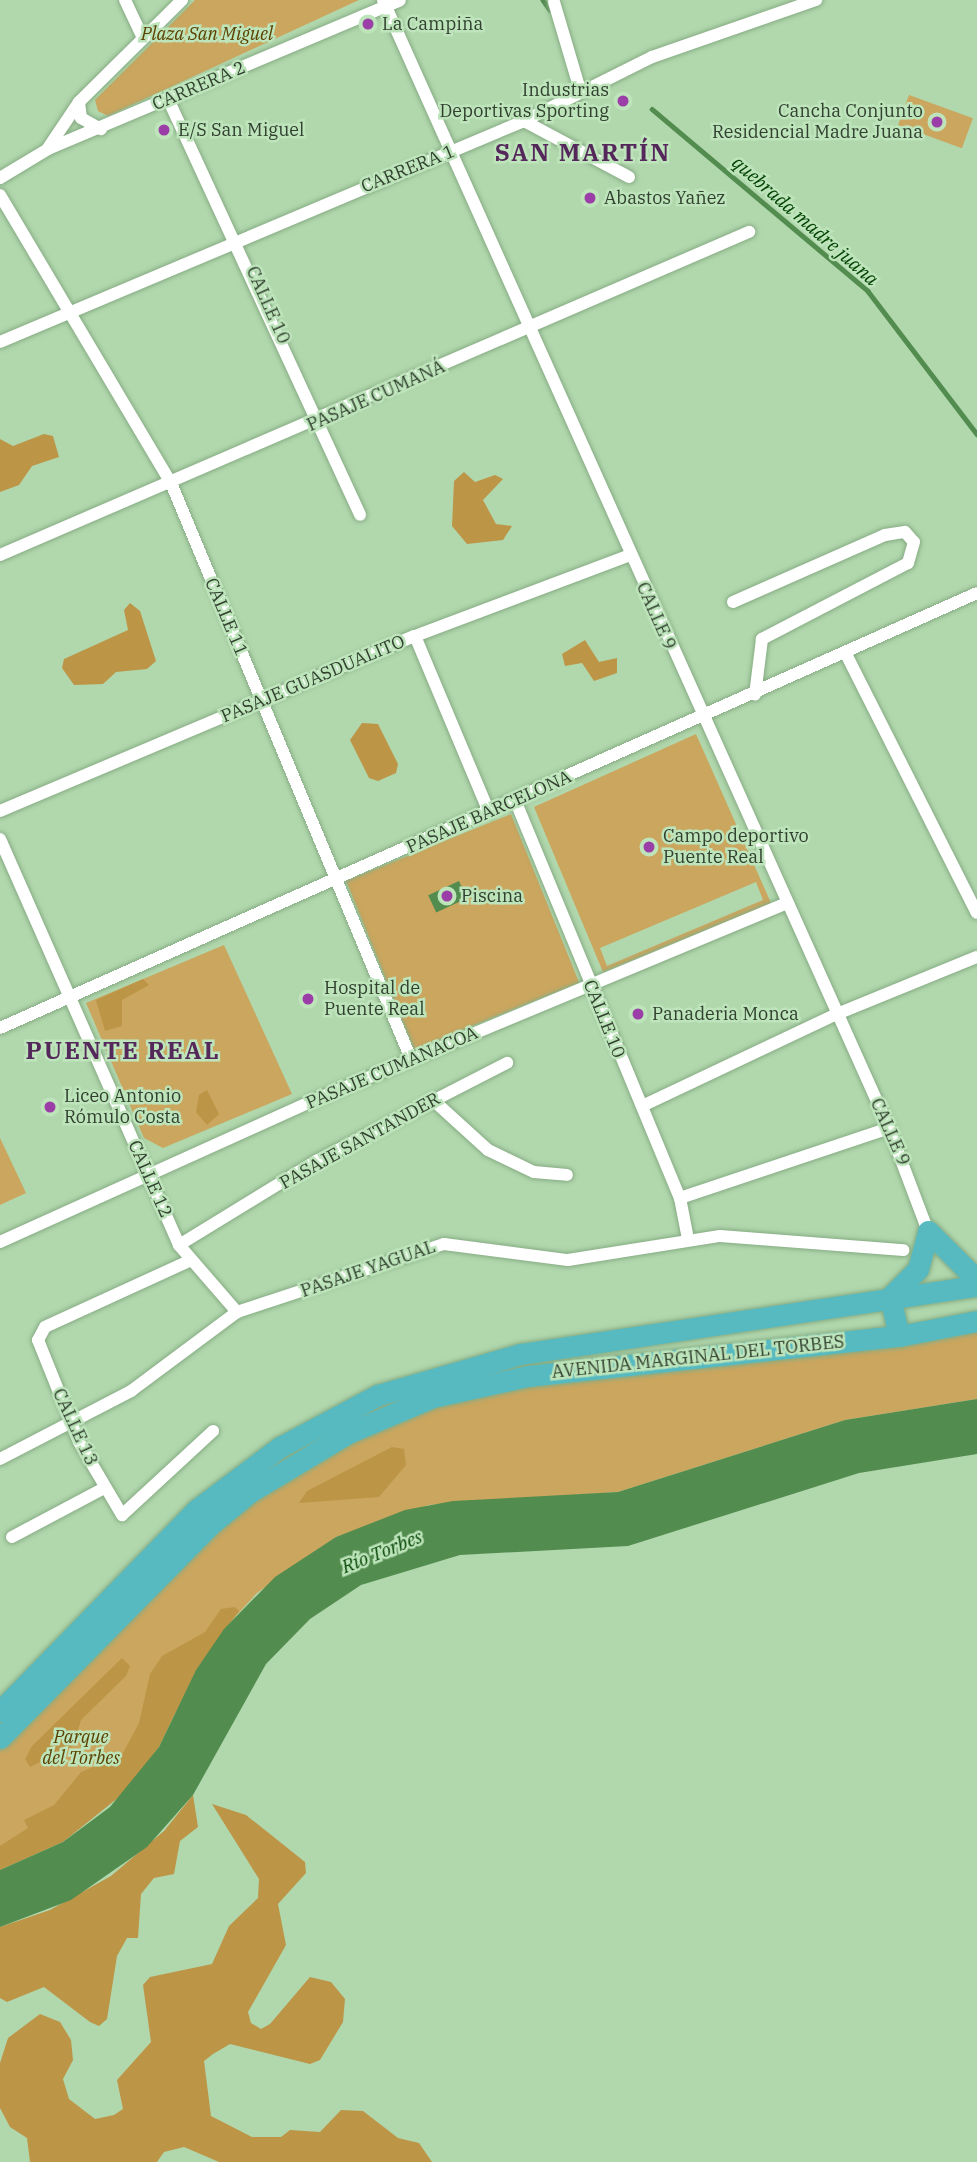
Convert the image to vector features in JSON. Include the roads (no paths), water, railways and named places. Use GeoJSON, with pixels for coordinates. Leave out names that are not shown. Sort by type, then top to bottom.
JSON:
{"type":"FeatureCollection","features":[{"type":"Feature","properties":{"kind":"highway"},"geometry":{"type":"LineString","coordinates":[[928,1231],[977,1280]]}},
{"type":"Feature","properties":{"kind":"highway"},"geometry":{"type":"LineString","coordinates":[[900,1336],[890,1297],[918,1269],[928,1231]]}},
{"type":"Feature","properties":{"kind":"highway","name":"AVENIDA MARGINAL DEL TORBES"},"geometry":{"type":"LineString","coordinates":[[0,1711],[195,1510],[280,1447],[345,1410],[465,1365],[890,1297],[977,1286]]}},
{"type":"Feature","properties":{"kind":"highway","name":"AVENIDA MARGINAL DEL TORBES"},"geometry":{"type":"LineString","coordinates":[[0,1738],[18,1726],[210,1525],[250,1492],[348,1433],[433,1397],[528,1376],[900,1336],[977,1321]]}},
{"type":"Feature","properties":{"kind":"highway"},"geometry":{"type":"LineString","coordinates":[[0,1745],[18,1726]]}},
{"type":"Feature","properties":{"kind":"street"},"geometry":{"type":"LineString","coordinates":[[125,0],[143,38]]}},
{"type":"Feature","properties":{"kind":"street"},"geometry":{"type":"LineString","coordinates":[[48,149],[79,102],[182,0]]}},
{"type":"Feature","properties":{"kind":"street","name":"CARRERA 2"},"geometry":{"type":"LineString","coordinates":[[0,178],[48,149],[101,129],[385,3],[400,0]]}},
{"type":"Feature","properties":{"kind":"street","name":"CARRERA 1"},"geometry":{"type":"LineString","coordinates":[[0,342],[524,121],[580,90],[652,57],[816,0]]}},
{"type":"Feature","properties":{"kind":"street"},"geometry":{"type":"LineString","coordinates":[[554,2],[580,90]]}},
{"type":"Feature","properties":{"kind":"street","name":"CALLE 9"},"geometry":{"type":"LineString","coordinates":[[385,3],[701,719],[889,1128],[928,1231]]}},
{"type":"Feature","properties":{"kind":"street","name":"CALLE 10"},"geometry":{"type":"LineString","coordinates":[[169,99],[238,240],[321,421],[360,515]]}},
{"type":"Feature","properties":{"kind":"street"},"geometry":{"type":"LineString","coordinates":[[79,102],[81,118],[101,129]]}},
{"type":"Feature","properties":{"kind":"street"},"geometry":{"type":"LineString","coordinates":[[524,121],[629,177]]}},
{"type":"Feature","properties":{"kind":"street","name":"CALLE 11"},"geometry":{"type":"LineString","coordinates":[[0,195],[71,310],[171,483],[411,1059]]}},
{"type":"Feature","properties":{"kind":"street","name":"PASAJE CUMANÁ"},"geometry":{"type":"LineString","coordinates":[[0,555],[321,421],[750,232]]}},
{"type":"Feature","properties":{"kind":"street"},"geometry":{"type":"LineString","coordinates":[[733,602],[885,535],[905,532],[914,542],[908,564],[762,639],[755,695]]}},
{"type":"Feature","properties":{"kind":"street","name":"PASAJE GUASDUALITO"},"geometry":{"type":"LineString","coordinates":[[0,811],[415,636],[629,555]]}},
{"type":"Feature","properties":{"kind":"street","name":"PASAJE BARCELONA"},"geometry":{"type":"LineString","coordinates":[[0,1028],[755,695],[977,593]]}},
{"type":"Feature","properties":{"kind":"street"},"geometry":{"type":"LineString","coordinates":[[415,636],[489,812]]}},
{"type":"Feature","properties":{"kind":"street"},"geometry":{"type":"LineString","coordinates":[[846,654],[977,913]]}},
{"type":"Feature","properties":{"kind":"street","name":"CALLE 10"},"geometry":{"type":"LineString","coordinates":[[515,800],[680,1198],[688,1239]]}},
{"type":"Feature","properties":{"kind":"street","name":"CALLE 12"},"geometry":{"type":"LineString","coordinates":[[0,839],[180,1245],[189,1261],[237,1312]]}},
{"type":"Feature","properties":{"kind":"street","name":"PASAJE CUMANACOA"},"geometry":{"type":"LineString","coordinates":[[0,1242],[146,1173],[787,902]]}},
{"type":"Feature","properties":{"kind":"street"},"geometry":{"type":"LineString","coordinates":[[642,1106],[837,1014],[977,957]]}},
{"type":"Feature","properties":{"kind":"street","name":"PASAJE SANTANDER"},"geometry":{"type":"LineString","coordinates":[[180,1245],[214,1229],[299,1170],[507,1063]]}},
{"type":"Feature","properties":{"kind":"street"},"geometry":{"type":"LineString","coordinates":[[433,1100],[488,1150],[534,1172],[568,1175]]}},
{"type":"Feature","properties":{"kind":"street"},"geometry":{"type":"LineString","coordinates":[[680,1198],[889,1128]]}},
{"type":"Feature","properties":{"kind":"street","name":"PASAJE YAGUAL"},"geometry":{"type":"LineString","coordinates":[[0,1459],[72,1424],[131,1391],[237,1312],[444,1244],[568,1260],[688,1239],[751,1236],[903,1250]]}},
{"type":"Feature","properties":{"kind":"street","name":"CALLE 13"},"geometry":{"type":"LineString","coordinates":[[189,1261],[39,1334],[72,1424],[104,1488],[122,1515],[213,1431]]}},
{"type":"Feature","properties":{"kind":"street"},"geometry":{"type":"LineString","coordinates":[[12,1537],[104,1488]]}},
{"type":"Feature","properties":{"kind":"water","name":"Piscina"},"geometry":{"type":"Polygon","coordinates":[[[459,881],[467,898],[436,913],[428,895],[459,881]]]}},
{"type":"Feature","properties":{"kind":"water","name":"Río Torbes"},"geometry":{"type":"Polygon","coordinates":[[[977,1399],[977,1454],[859,1473],[628,1546],[460,1555],[361,1585],[310,1619],[266,1664],[193,1795],[147,1847],[71,1900],[0,1927],[0,1870],[63,1842],[110,1807],[159,1747],[196,1670],[224,1629],[275,1577],[336,1537],[405,1510],[453,1501],[618,1492],[845,1420],[977,1399]]]}},
{"type":"Feature","properties":{"kind":"waterway","name":"quebrada madre juana"},"geometry":{"type":"LineString","coordinates":[[543,0],[550,10]]}},
{"type":"Feature","properties":{"kind":"waterway","name":"quebrada madre juana"},"geometry":{"type":"LineString","coordinates":[[652,109],[868,291],[977,434]]}},
{"type":"Feature","properties":{"kind":"place","name":"La Campiña"},"geometry":{"type":"Point","coordinates":[368,24]}},
{"type":"Feature","properties":{"kind":"place","name":"Industrias Deportivas Sporting"},"geometry":{"type":"Point","coordinates":[623,101]}},
{"type":"Feature","properties":{"kind":"place","name":"Cancha Conjunto Residencial Madre Juana"},"geometry":{"type":"Point","coordinates":[937,122]}},
{"type":"Feature","properties":{"kind":"place","name":"E/S San Miguel"},"geometry":{"type":"Point","coordinates":[164,130]}},
{"type":"Feature","properties":{"kind":"place","name":"Abastos Yañez"},"geometry":{"type":"Point","coordinates":[590,198]}},
{"type":"Feature","properties":{"kind":"place","name":"Campo deportivo Puente Real"},"geometry":{"type":"Point","coordinates":[649,847]}},
{"type":"Feature","properties":{"kind":"place","name":"Piscina"},"geometry":{"type":"Point","coordinates":[447,896]}},
{"type":"Feature","properties":{"kind":"place","name":"Hospital de Puente Real"},"geometry":{"type":"Point","coordinates":[308,999]}},
{"type":"Feature","properties":{"kind":"place","name":"Panaderia Monca"},"geometry":{"type":"Point","coordinates":[638,1014]}},
{"type":"Feature","properties":{"kind":"place","name":"Liceo Antonio Rómulo Costa"},"geometry":{"type":"Point","coordinates":[50,1107]}},
{"type":"Feature","properties":{"kind":"district","name":"SAN MARTÍN"},"geometry":{"type":"Point","coordinates":[583,153]}},
{"type":"Feature","properties":{"kind":"district","name":"PUENTE REAL"},"geometry":{"type":"Point","coordinates":[123,1051]}},
{"type":"Feature","properties":{"kind":"park label","name":"Plaza San Miguel"},"geometry":{"type":"Point","coordinates":[207,34]}},
{"type":"Feature","properties":{"kind":"park label","name":"Parque del Torbes"},"geometry":{"type":"Point","coordinates":[81,1748]}}]}
